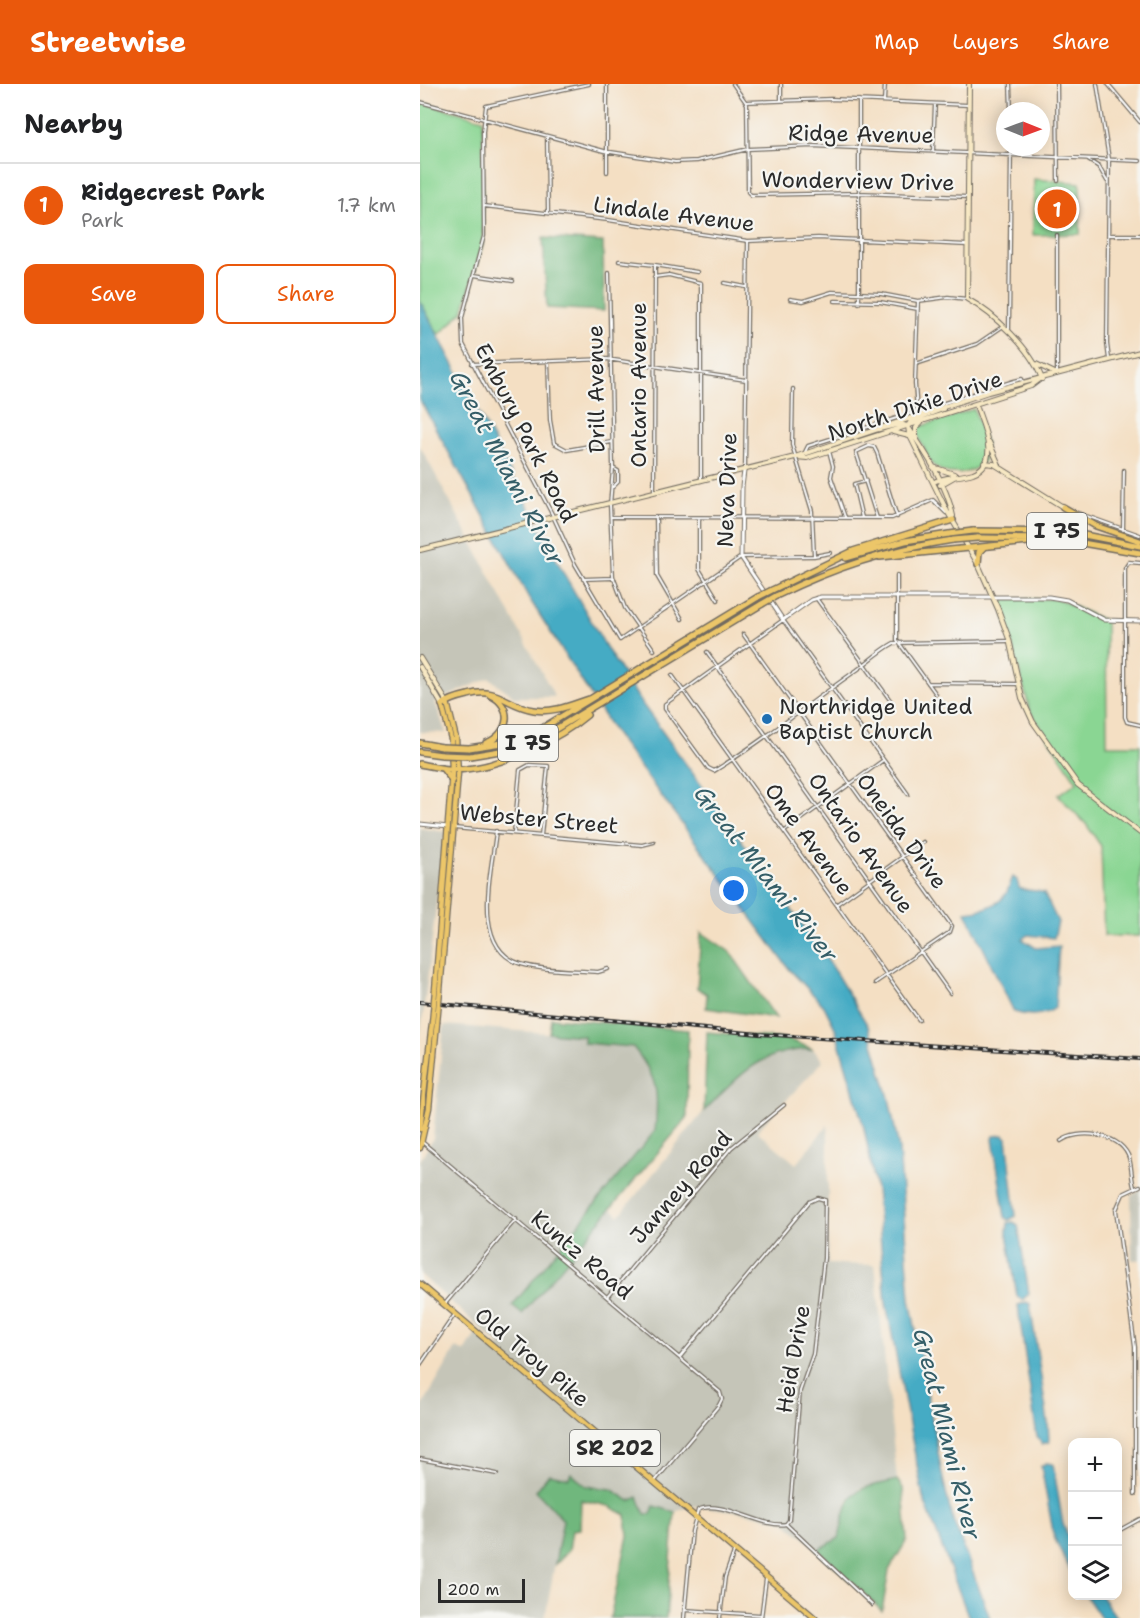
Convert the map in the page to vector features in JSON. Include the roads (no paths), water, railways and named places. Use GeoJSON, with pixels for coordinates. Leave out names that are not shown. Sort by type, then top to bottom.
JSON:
{"type":"FeatureCollection","features":[{"type":"Feature","properties":{"kind":"highway"},"geometry":{"type":"LineString","coordinates":[[1063,507],[1096,526],[1140,540]]}},
{"type":"Feature","properties":{"kind":"highway"},"geometry":{"type":"LineString","coordinates":[[817,568],[862,548],[953,520]]}},
{"type":"Feature","properties":{"kind":"highway","name":"I 75"},"geometry":{"type":"LineString","coordinates":[[420,743],[442,747],[477,747],[523,737],[602,694],[758,597],[817,568],[889,545],[973,531],[1069,532],[1140,546]]}},
{"type":"Feature","properties":{"kind":"highway","name":"I 75"},"geometry":{"type":"LineString","coordinates":[[420,752],[470,756],[523,745],[582,717],[646,675],[777,596],[826,573],[906,548],[977,538],[1059,539],[1140,553]]}},
{"type":"Feature","properties":{"kind":"highway"},"geometry":{"type":"LineString","coordinates":[[876,557],[970,550],[1059,539]]}},
{"type":"Feature","properties":{"kind":"highway"},"geometry":{"type":"LineString","coordinates":[[978,564],[983,548]]}},
{"type":"Feature","properties":{"kind":"highway"},"geometry":{"type":"LineString","coordinates":[[446,704],[481,690],[499,695],[509,702],[531,710],[575,707]]}},
{"type":"Feature","properties":{"kind":"highway"},"geometry":{"type":"LineString","coordinates":[[446,704],[485,694],[498,700],[504,707],[507,720],[503,732],[492,741],[477,747]]}},
{"type":"Feature","properties":{"kind":"highway"},"geometry":{"type":"LineString","coordinates":[[420,764],[455,769],[502,761],[545,741],[582,717]]}},
{"type":"Feature","properties":{"kind":"highway"},"geometry":{"type":"LineString","coordinates":[[442,768],[452,780]]}},
{"type":"Feature","properties":{"kind":"main road"},"geometry":{"type":"LineString","coordinates":[[969,84],[967,299],[1009,331],[1034,362],[1043,369],[1057,374]]}},
{"type":"Feature","properties":{"kind":"main road","name":"North Dixie Drive"},"geometry":{"type":"LineString","coordinates":[[420,550],[554,519],[795,458],[807,458],[976,405],[1057,374],[1140,352]]}},
{"type":"Feature","properties":{"kind":"main road"},"geometry":{"type":"LineString","coordinates":[[1034,362],[1042,379]]}},
{"type":"Feature","properties":{"kind":"main road","name":"North Dixie Drive"},"geometry":{"type":"LineString","coordinates":[[795,458],[827,442],[868,431],[917,413],[948,405],[964,398],[1042,379]]}},
{"type":"Feature","properties":{"kind":"main road"},"geometry":{"type":"LineString","coordinates":[[1016,391],[1024,385],[1023,382]]}},
{"type":"Feature","properties":{"kind":"main road"},"geometry":{"type":"LineString","coordinates":[[945,415],[962,407],[964,398]]}},
{"type":"Feature","properties":{"kind":"main road"},"geometry":{"type":"LineString","coordinates":[[948,405],[933,414],[911,421],[908,426],[910,438],[945,507],[978,564],[993,597],[1009,641],[1018,684],[1033,722],[1072,778],[1140,833]]}},
{"type":"Feature","properties":{"kind":"main road"},"geometry":{"type":"LineString","coordinates":[[976,405],[987,440],[1001,468]]}},
{"type":"Feature","properties":{"kind":"main road"},"geometry":{"type":"LineString","coordinates":[[918,441],[915,432],[921,422]]}},
{"type":"Feature","properties":{"kind":"main road"},"geometry":{"type":"LineString","coordinates":[[868,431],[876,432],[900,424],[908,426],[931,465],[945,507]]}},
{"type":"Feature","properties":{"kind":"main road"},"geometry":{"type":"LineString","coordinates":[[886,432],[899,432],[910,438]]}},
{"type":"Feature","properties":{"kind":"main road"},"geometry":{"type":"LineString","coordinates":[[938,483],[957,475],[975,472],[984,463],[988,452],[987,440]]}},
{"type":"Feature","properties":{"kind":"main road"},"geometry":{"type":"LineString","coordinates":[[920,456],[951,506],[953,520]]}},
{"type":"Feature","properties":{"kind":"main road"},"geometry":{"type":"LineString","coordinates":[[984,463],[989,462],[1001,468],[1063,507]]}},
{"type":"Feature","properties":{"kind":"main road"},"geometry":{"type":"LineString","coordinates":[[931,465],[937,470],[957,475]]}},
{"type":"Feature","properties":{"kind":"main road"},"geometry":{"type":"LineString","coordinates":[[420,658],[446,704],[456,738],[429,1108],[420,1148]]}},
{"type":"Feature","properties":{"kind":"main road"},"geometry":{"type":"LineString","coordinates":[[420,667],[446,704]]}},
{"type":"Feature","properties":{"kind":"main road"},"geometry":{"type":"LineString","coordinates":[[451,827],[452,780],[455,769]]}},
{"type":"Feature","properties":{"kind":"main road"},"geometry":{"type":"LineString","coordinates":[[420,1125],[434,1023]]}},
{"type":"Feature","properties":{"kind":"main road","name":"Old Troy Pike"},"geometry":{"type":"LineString","coordinates":[[421,1288],[696,1515],[815,1618]]}},
{"type":"Feature","properties":{"kind":"street"},"geometry":{"type":"LineString","coordinates":[[483,119],[486,106],[489,104],[589,84]]}},
{"type":"Feature","properties":{"kind":"street"},"geometry":{"type":"LineString","coordinates":[[607,172],[608,84]]}},
{"type":"Feature","properties":{"kind":"street"},"geometry":{"type":"LineString","coordinates":[[733,84],[746,102],[748,149]]}},
{"type":"Feature","properties":{"kind":"street"},"geometry":{"type":"LineString","coordinates":[[781,84],[781,100]]}},
{"type":"Feature","properties":{"kind":"street"},"geometry":{"type":"LineString","coordinates":[[884,101],[885,84]]}},
{"type":"Feature","properties":{"kind":"street"},"geometry":{"type":"LineString","coordinates":[[1010,84],[1011,102]]}},
{"type":"Feature","properties":{"kind":"street"},"geometry":{"type":"LineString","coordinates":[[1057,84],[1058,181]]}},
{"type":"Feature","properties":{"kind":"street"},"geometry":{"type":"LineString","coordinates":[[1097,84],[1109,159],[1107,344],[1110,360]]}},
{"type":"Feature","properties":{"kind":"street"},"geometry":{"type":"LineString","coordinates":[[1108,84],[1140,122]]}},
{"type":"Feature","properties":{"kind":"street"},"geometry":{"type":"LineString","coordinates":[[746,102],[859,100],[969,105]]}},
{"type":"Feature","properties":{"kind":"street"},"geometry":{"type":"LineString","coordinates":[[859,100],[857,240],[859,303]]}},
{"type":"Feature","properties":{"kind":"street","name":"Ridge Avenue"},"geometry":{"type":"LineString","coordinates":[[420,102],[607,151],[682,163],[748,149],[812,146],[996,153]]}},
{"type":"Feature","properties":{"kind":"street"},"geometry":{"type":"LineString","coordinates":[[933,151],[935,104]]}},
{"type":"Feature","properties":{"kind":"street","name":"Embury Park Road"},"geometry":{"type":"LineString","coordinates":[[483,119],[483,244],[461,326],[463,344],[583,579],[620,640],[640,628]]}},
{"type":"Feature","properties":{"kind":"street"},"geometry":{"type":"LineString","coordinates":[[548,136],[548,212]]}},
{"type":"Feature","properties":{"kind":"street","name":"Wonderview Drive"},"geometry":{"type":"LineString","coordinates":[[748,149],[747,192],[751,195],[858,193],[969,197]]}},
{"type":"Feature","properties":{"kind":"street"},"geometry":{"type":"LineString","coordinates":[[1009,331],[1011,156]]}},
{"type":"Feature","properties":{"kind":"street","name":"Ridge Avenue"},"geometry":{"type":"LineString","coordinates":[[1042,156],[1140,161]]}},
{"type":"Feature","properties":{"kind":"street"},"geometry":{"type":"LineString","coordinates":[[1085,159],[1102,170],[1108,188]]}},
{"type":"Feature","properties":{"kind":"street","name":"Lindale Avenue"},"geometry":{"type":"LineString","coordinates":[[484,206],[548,212],[748,241],[857,240],[968,245]]}},
{"type":"Feature","properties":{"kind":"street"},"geometry":{"type":"LineString","coordinates":[[1057,235],[1057,374]]}},
{"type":"Feature","properties":{"kind":"street"},"geometry":{"type":"LineString","coordinates":[[1108,235],[1140,235]]}},
{"type":"Feature","properties":{"kind":"street","name":"Neva Drive"},"geometry":{"type":"LineString","coordinates":[[748,241],[741,556],[783,620],[908,794]]}},
{"type":"Feature","properties":{"kind":"street"},"geometry":{"type":"LineString","coordinates":[[620,261],[697,272]]}},
{"type":"Feature","properties":{"kind":"street","name":"Ontario Avenue"},"geometry":{"type":"LineString","coordinates":[[655,265],[655,493]]}},
{"type":"Feature","properties":{"kind":"street","name":"Drill Avenue"},"geometry":{"type":"LineString","coordinates":[[609,273],[613,468],[610,505]]}},
{"type":"Feature","properties":{"kind":"street"},"geometry":{"type":"LineString","coordinates":[[474,275],[513,281]]}},
{"type":"Feature","properties":{"kind":"street"},"geometry":{"type":"LineString","coordinates":[[654,277],[669,275],[701,283],[701,482]]}},
{"type":"Feature","properties":{"kind":"street"},"geometry":{"type":"LineString","coordinates":[[725,283],[747,287]]}},
{"type":"Feature","properties":{"kind":"street"},"geometry":{"type":"LineString","coordinates":[[790,299],[803,301],[826,293],[881,294],[918,301],[948,297],[967,299]]}},
{"type":"Feature","properties":{"kind":"street"},"geometry":{"type":"LineString","coordinates":[[835,301],[880,302],[918,309]]}},
{"type":"Feature","properties":{"kind":"street"},"geometry":{"type":"LineString","coordinates":[[917,413],[918,301]]}},
{"type":"Feature","properties":{"kind":"street"},"geometry":{"type":"LineString","coordinates":[[916,364],[977,344],[1002,327]]}},
{"type":"Feature","properties":{"kind":"street"},"geometry":{"type":"LineString","coordinates":[[472,364],[612,360],[746,380]]}},
{"type":"Feature","properties":{"kind":"street"},"geometry":{"type":"LineString","coordinates":[[548,362],[549,411],[554,443],[567,450],[612,442]]}},
{"type":"Feature","properties":{"kind":"street"},"geometry":{"type":"LineString","coordinates":[[793,389],[792,445],[813,518],[814,556]]}},
{"type":"Feature","properties":{"kind":"street"},"geometry":{"type":"LineString","coordinates":[[827,442],[964,398]]}},
{"type":"Feature","properties":{"kind":"street"},"geometry":{"type":"LineString","coordinates":[[877,518],[857,451],[874,447],[897,517]]}},
{"type":"Feature","properties":{"kind":"street"},"geometry":{"type":"LineString","coordinates":[[829,451],[833,466],[831,477],[845,518]]}},
{"type":"Feature","properties":{"kind":"street"},"geometry":{"type":"LineString","coordinates":[[612,487],[617,484],[618,477],[618,471],[613,468]]}},
{"type":"Feature","properties":{"kind":"street"},"geometry":{"type":"LineString","coordinates":[[1123,530],[1124,470]]}},
{"type":"Feature","properties":{"kind":"street"},"geometry":{"type":"LineString","coordinates":[[862,518],[854,484],[866,482]]}},
{"type":"Feature","properties":{"kind":"street"},"geometry":{"type":"LineString","coordinates":[[612,517],[699,519],[897,517],[933,500],[942,511],[949,513]]}},
{"type":"Feature","properties":{"kind":"street"},"geometry":{"type":"LineString","coordinates":[[610,505],[614,578],[625,608],[654,650]]}},
{"type":"Feature","properties":{"kind":"street"},"geometry":{"type":"LineString","coordinates":[[1063,507],[1140,535]]}},
{"type":"Feature","properties":{"kind":"street"},"geometry":{"type":"LineString","coordinates":[[656,518],[657,576],[682,619]]}},
{"type":"Feature","properties":{"kind":"street"},"geometry":{"type":"LineString","coordinates":[[699,519],[698,565],[705,581],[718,600]]}},
{"type":"Feature","properties":{"kind":"street"},"geometry":{"type":"LineString","coordinates":[[640,628],[741,556],[814,556],[830,553]]}},
{"type":"Feature","properties":{"kind":"street"},"geometry":{"type":"LineString","coordinates":[[1127,722],[1125,717],[1125,568],[1128,562],[1140,564]]}},
{"type":"Feature","properties":{"kind":"street"},"geometry":{"type":"LineString","coordinates":[[897,575],[898,642],[936,694]]}},
{"type":"Feature","properties":{"kind":"street"},"geometry":{"type":"LineString","coordinates":[[583,579],[614,578]]}},
{"type":"Feature","properties":{"kind":"street"},"geometry":{"type":"LineString","coordinates":[[1009,641],[898,642],[715,770],[710,770],[665,706],[717,666],[816,598],[1055,597],[1067,600],[1099,618],[1140,621]]}},
{"type":"Feature","properties":{"kind":"street"},"geometry":{"type":"LineString","coordinates":[[816,598],[893,704]]}},
{"type":"Feature","properties":{"kind":"street","name":"Oneida Drive"},"geometry":{"type":"LineString","coordinates":[[743,634],[950,924],[952,930],[920,951]]}},
{"type":"Feature","properties":{"kind":"street","name":"Ontario Avenue"},"geometry":{"type":"LineString","coordinates":[[707,652],[950,993]]}},
{"type":"Feature","properties":{"kind":"street","name":"Ome Avenue"},"geometry":{"type":"LineString","coordinates":[[672,675],[920,1020]]}},
{"type":"Feature","properties":{"kind":"street"},"geometry":{"type":"LineString","coordinates":[[928,683],[1018,684]]}},
{"type":"Feature","properties":{"kind":"street"},"geometry":{"type":"LineString","coordinates":[[1127,722],[1140,724]]}},
{"type":"Feature","properties":{"kind":"street"},"geometry":{"type":"LineString","coordinates":[[1124,726],[1127,722]]}},
{"type":"Feature","properties":{"kind":"street"},"geometry":{"type":"LineString","coordinates":[[785,831],[884,760]]}},
{"type":"Feature","properties":{"kind":"street"},"geometry":{"type":"LineString","coordinates":[[514,833],[520,770],[529,765],[548,766],[541,836]]}},
{"type":"Feature","properties":{"kind":"street","name":"Webster Street"},"geometry":{"type":"LineString","coordinates":[[420,824],[642,845],[654,842]]}},
{"type":"Feature","properties":{"kind":"street"},"geometry":{"type":"LineString","coordinates":[[496,831],[488,922],[497,948],[509,959],[528,966],[598,972],[608,969]]}},
{"type":"Feature","properties":{"kind":"street"},"geometry":{"type":"LineString","coordinates":[[837,904],[923,842]]}},
{"type":"Feature","properties":{"kind":"street"},"geometry":{"type":"LineString","coordinates":[[875,983],[920,951]]}},
{"type":"Feature","properties":{"kind":"street","name":"Janney Road"},"geometry":{"type":"LineString","coordinates":[[608,1296],[733,1147],[784,1105]]}},
{"type":"Feature","properties":{"kind":"street"},"geometry":{"type":"LineString","coordinates":[[1061,1140],[1079,1133],[1118,1143],[1128,1156],[1134,1187]]}},
{"type":"Feature","properties":{"kind":"street","name":"Kuntz Road"},"geometry":{"type":"LineString","coordinates":[[421,1140],[680,1357],[722,1396],[719,1405],[655,1481]]}},
{"type":"Feature","properties":{"kind":"street"},"geometry":{"type":"LineString","coordinates":[[1135,1494],[1135,1347],[1116,1213],[1120,1198],[1134,1187],[1140,1186]]}},
{"type":"Feature","properties":{"kind":"street","name":"Heid Drive"},"geometry":{"type":"LineString","coordinates":[[680,1357],[809,1202],[823,1199],[827,1205],[813,1354],[800,1391],[790,1512],[786,1524]]}},
{"type":"Feature","properties":{"kind":"street"},"geometry":{"type":"LineString","coordinates":[[444,1305],[516,1219]]}},
{"type":"Feature","properties":{"kind":"street"},"geometry":{"type":"LineString","coordinates":[[420,1365],[455,1314]]}},
{"type":"Feature","properties":{"kind":"street"},"geometry":{"type":"LineString","coordinates":[[420,1459],[497,1474]]}},
{"type":"Feature","properties":{"kind":"street"},"geometry":{"type":"LineString","coordinates":[[684,1618],[696,1515],[699,1509],[705,1508],[786,1524],[872,1605]]}},
{"type":"Feature","properties":{"kind":"street"},"geometry":{"type":"LineString","coordinates":[[1122,1529],[1140,1519]]}},
{"type":"Feature","properties":{"kind":"street"},"geometry":{"type":"LineString","coordinates":[[720,1618],[725,1577],[736,1549]]}},
{"type":"Feature","properties":{"kind":"street"},"geometry":{"type":"LineString","coordinates":[[685,1610],[761,1617],[764,1586],[768,1577]]}},
{"type":"Feature","properties":{"kind":"water","name":"Great Miami River"},"geometry":{"type":"Polygon","coordinates":[[[420,301],[563,572],[609,652],[643,705],[826,957],[868,1026],[889,1098],[899,1149],[910,1299],[942,1474],[951,1514],[990,1618],[969,1618],[923,1497],[886,1303],[876,1189],[864,1128],[835,1028],[824,1006],[790,970],[614,732],[529,598],[420,400],[420,301]]]}},
{"type":"Feature","properties":{"kind":"water"},"geometry":{"type":"Polygon","coordinates":[[[1013,877],[1017,880],[1019,888],[1044,893],[1058,922],[1054,938],[1028,935],[1022,939],[1036,948],[1059,946],[1055,1008],[1040,1014],[1029,1015],[1014,1012],[966,912],[982,909],[998,902],[1006,893],[1013,877]]]}},
{"type":"Feature","properties":{"kind":"water"},"geometry":{"type":"Polygon","coordinates":[[[1004,1135],[1007,1138],[1016,1216],[1009,1220],[1005,1217],[993,1139],[994,1136],[1004,1135]]]}},
{"type":"Feature","properties":{"kind":"water"},"geometry":{"type":"Polygon","coordinates":[[[1013,1222],[1018,1225],[1029,1294],[1022,1300],[1017,1296],[1007,1233],[1008,1223],[1013,1222]]]}},
{"type":"Feature","properties":{"kind":"water"},"geometry":{"type":"Polygon","coordinates":[[[1026,1302],[1030,1304],[1048,1423],[1049,1442],[1042,1444],[1037,1437],[1019,1314],[1018,1305],[1026,1302]]]}},
{"type":"Feature","properties":{"kind":"water"},"geometry":{"type":"Polygon","coordinates":[[[1046,1463],[1053,1464],[1063,1524],[1068,1536],[1068,1566],[1054,1537],[1041,1466],[1046,1463]]]}},
{"type":"Feature","properties":{"kind":"water"},"geometry":{"type":"Polygon","coordinates":[[[1089,1600],[1104,1600],[1117,1618],[1101,1618],[1089,1600]]]}},
{"type":"Feature","properties":{"kind":"railway"},"geometry":{"type":"LineString","coordinates":[[420,1002],[759,1034],[1140,1059]]}},
{"type":"Feature","properties":{"kind":"place","name":"Ridgecrest Park"},"geometry":{"type":"Point","coordinates":[1057,209]}},
{"type":"Feature","properties":{"kind":"place","name":"Northridge United Baptist Church"},"geometry":{"type":"Point","coordinates":[767,719]}}]}
